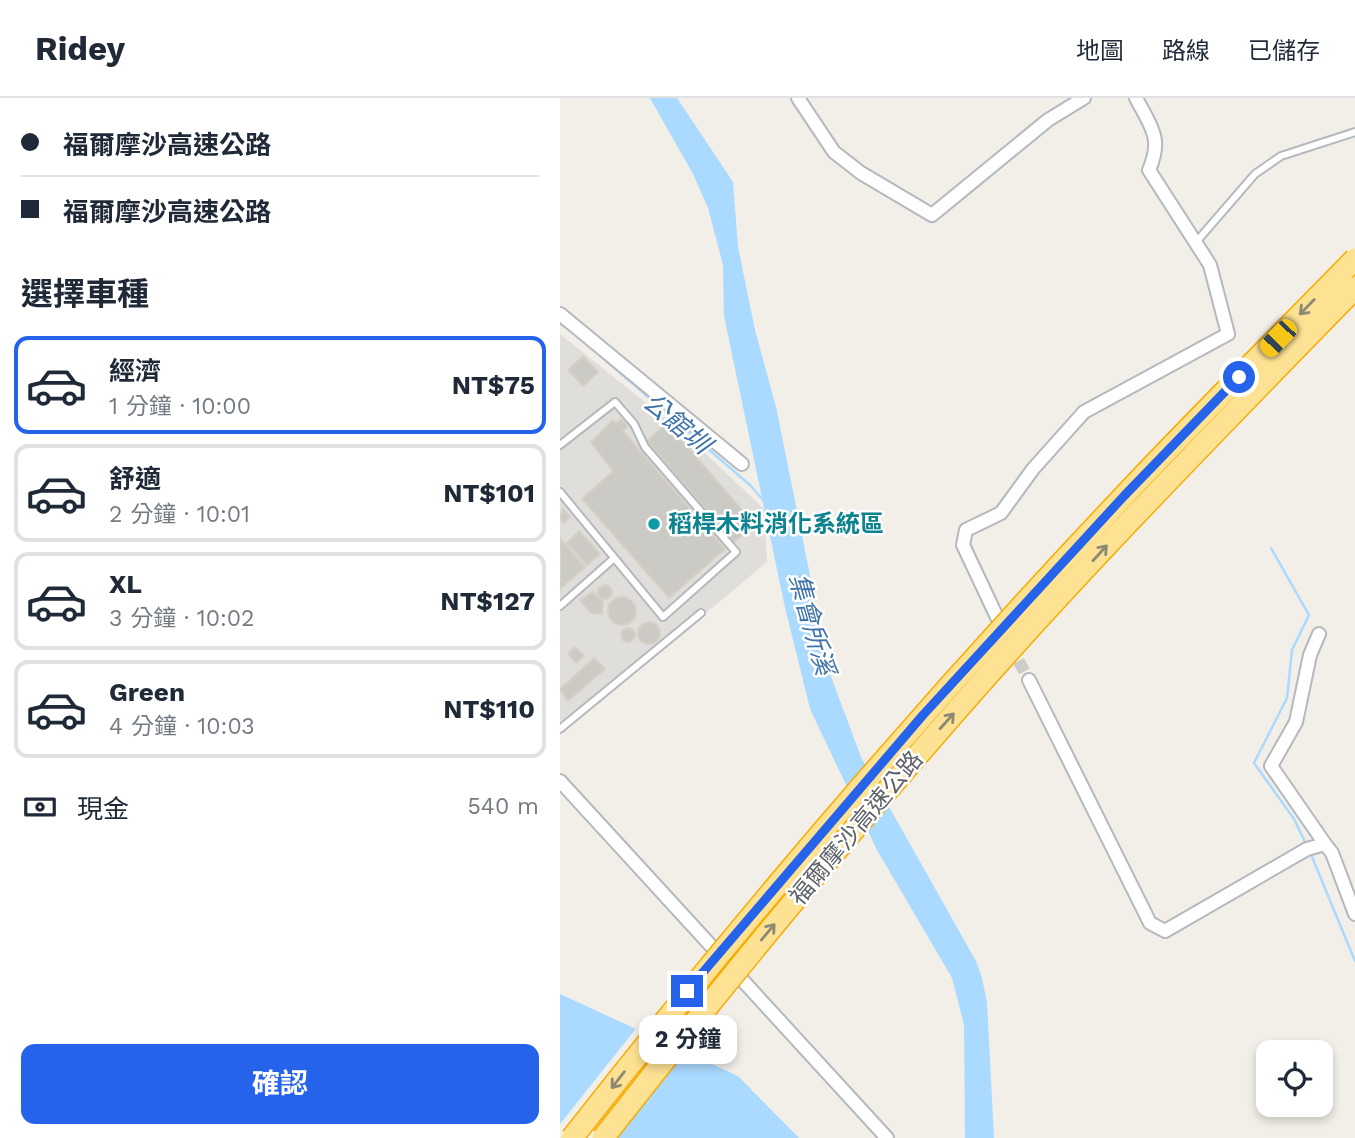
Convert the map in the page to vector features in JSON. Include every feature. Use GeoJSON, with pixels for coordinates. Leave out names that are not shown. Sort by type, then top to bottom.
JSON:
{"type":"FeatureCollection","features":[{"type":"Feature","properties":{"kind":"highway","name":"福爾摩沙高速公路"},"geometry":{"type":"LineString","coordinates":[[572,1138],[704,970],[923,715],[1124,496],[1355,259]]}},
{"type":"Feature","properties":{"kind":"highway","name":"福爾摩沙高速公路"},"geometry":{"type":"LineString","coordinates":[[603,1138],[724,984],[938,731],[1136,513],[1355,288]]}},
{"type":"Feature","properties":{"kind":"street"},"geometry":{"type":"LineString","coordinates":[[798,98],[834,152],[861,173],[932,215],[1048,120],[1084,98]]}},
{"type":"Feature","properties":{"kind":"street"},"geometry":{"type":"LineString","coordinates":[[1004,632],[962,545],[962,536],[966,530],[1001,513],[1033,469],[1084,412],[1228,334],[1210,265],[1149,170],[1158,151],[1151,127],[1136,98]]}},
{"type":"Feature","properties":{"kind":"street"},"geometry":{"type":"LineString","coordinates":[[560,314],[742,464]]}},
{"type":"Feature","properties":{"kind":"street"},"geometry":{"type":"LineString","coordinates":[[1319,634],[1310,655],[1296,722],[1271,766],[1332,853],[1355,914]]}},
{"type":"Feature","properties":{"kind":"street"},"geometry":{"type":"LineString","coordinates":[[1029,680],[1150,923],[1157,929],[1166,931],[1307,849],[1325,844]]}},
{"type":"Feature","properties":{"kind":"street"},"geometry":{"type":"LineString","coordinates":[[560,781],[887,1138]]}},
{"type":"Feature","properties":{"kind":"lane"},"geometry":{"type":"LineString","coordinates":[[1197,241],[1264,168],[1281,156],[1355,132]]}},
{"type":"Feature","properties":{"kind":"lane"},"geometry":{"type":"LineString","coordinates":[[560,445],[615,402],[634,424],[645,447],[736,552],[663,617],[612,559],[560,492]]}},
{"type":"Feature","properties":{"kind":"lane"},"geometry":{"type":"LineString","coordinates":[[560,606],[612,559]]}},
{"type":"Feature","properties":{"kind":"lane"},"geometry":{"type":"LineString","coordinates":[[560,729],[701,613]]}},
{"type":"Feature","properties":{"kind":"shaded area"},"geometry":{"type":"Polygon","coordinates":[[[560,334],[686,435],[764,509],[767,562],[560,735],[560,334]]]}},
{"type":"Feature","properties":{"kind":"water","name":"集會所溪"},"geometry":{"type":"Polygon","coordinates":[[[650,98],[677,98],[733,182],[738,247],[755,330],[776,407],[830,674],[861,757],[976,961],[987,1002],[994,1138],[965,1138],[964,1025],[952,978],[877,850],[810,709],[784,603],[724,316],[723,265],[708,208],[693,174],[650,98]]]}},
{"type":"Feature","properties":{"kind":"water"},"geometry":{"type":"Polygon","coordinates":[[[560,994],[738,1076],[799,1138],[560,1138],[560,994]]]}},
{"type":"Feature","properties":{"kind":"pier"},"geometry":{"type":"Polygon","coordinates":[[[638,1026],[684,1047],[612,1138],[560,1138],[560,1124],[638,1026]]]}},
{"type":"Feature","properties":{"kind":"building"},"geometry":{"type":"Polygon","coordinates":[[[583,356],[598,372],[583,386],[568,370],[583,356]]]}},
{"type":"Feature","properties":{"kind":"building","name":"稻桿木料消化系統區"},"geometry":{"type":"Polygon","coordinates":[[[621,419],[628,426],[623,431],[725,549],[669,598],[582,499],[613,471],[591,442],[613,420],[616,423],[621,419]]]}},
{"type":"Feature","properties":{"kind":"building"},"geometry":{"type":"Polygon","coordinates":[[[667,423],[754,524],[734,542],[647,441],[667,423]]]}},
{"type":"Feature","properties":{"kind":"building"},"geometry":{"type":"Polygon","coordinates":[[[563,509],[570,517],[564,523],[560,518],[563,509]]]}},
{"type":"Feature","properties":{"kind":"building"},"geometry":{"type":"Polygon","coordinates":[[[579,531],[600,554],[587,565],[567,543],[579,531]]]}},
{"type":"Feature","properties":{"kind":"building"},"geometry":{"type":"Polygon","coordinates":[[[560,538],[585,567],[560,589],[560,538]]]}},
{"type":"Feature","properties":{"kind":"building"},"geometry":{"type":"Polygon","coordinates":[[[605,585],[610,587],[610,597],[605,599],[600,597],[598,592],[600,587],[605,585]]]}},
{"type":"Feature","properties":{"kind":"building"},"geometry":{"type":"Polygon","coordinates":[[[593,592],[603,602],[602,614],[591,613],[580,600],[593,592]]]}},
{"type":"Feature","properties":{"kind":"building"},"geometry":{"type":"Polygon","coordinates":[[[622,597],[632,601],[636,611],[632,621],[622,625],[612,621],[608,611],[612,601],[622,597]]]}},
{"type":"Feature","properties":{"kind":"building"},"geometry":{"type":"Polygon","coordinates":[[[649,622],[659,629],[660,633],[653,643],[649,644],[639,637],[638,633],[645,623],[649,622]]]}},
{"type":"Feature","properties":{"kind":"building"},"geometry":{"type":"Polygon","coordinates":[[[625,628],[631,628],[635,635],[631,642],[625,642],[621,638],[621,632],[625,628]]]}},
{"type":"Feature","properties":{"kind":"building"},"geometry":{"type":"Polygon","coordinates":[[[575,647],[584,656],[577,663],[568,654],[575,647]]]}},
{"type":"Feature","properties":{"kind":"building"},"geometry":{"type":"Polygon","coordinates":[[[594,658],[605,669],[568,701],[560,689],[594,658]]]}},
{"type":"Feature","properties":{"kind":"waterway","name":"公館圳"},"geometry":{"type":"LineString","coordinates":[[560,324],[569,329]]}},
{"type":"Feature","properties":{"kind":"waterway","name":"公館圳"},"geometry":{"type":"LineString","coordinates":[[580,338],[751,486],[763,500]]}},
{"type":"Feature","properties":{"kind":"waterway"},"geometry":{"type":"LineString","coordinates":[[1271,548],[1309,615],[1292,650],[1287,698],[1254,763],[1294,819],[1307,846]]}},
{"type":"Feature","properties":{"kind":"waterway"},"geometry":{"type":"LineString","coordinates":[[1310,852],[1355,961]]}},
{"type":"Feature","properties":{"kind":"tunnel"},"geometry":{"type":"LineString","coordinates":[[1010,645],[1029,680]]}},
{"type":"Feature","properties":{"kind":"place","name":"稻桿木料消化系統區"},"geometry":{"type":"Point","coordinates":[654,524]}},
{"type":"Feature","properties":{"kind":"route"},"geometry":{"type":"LineString","coordinates":[[687,991],[923,715],[1124,496],[1239,377]]}}]}
